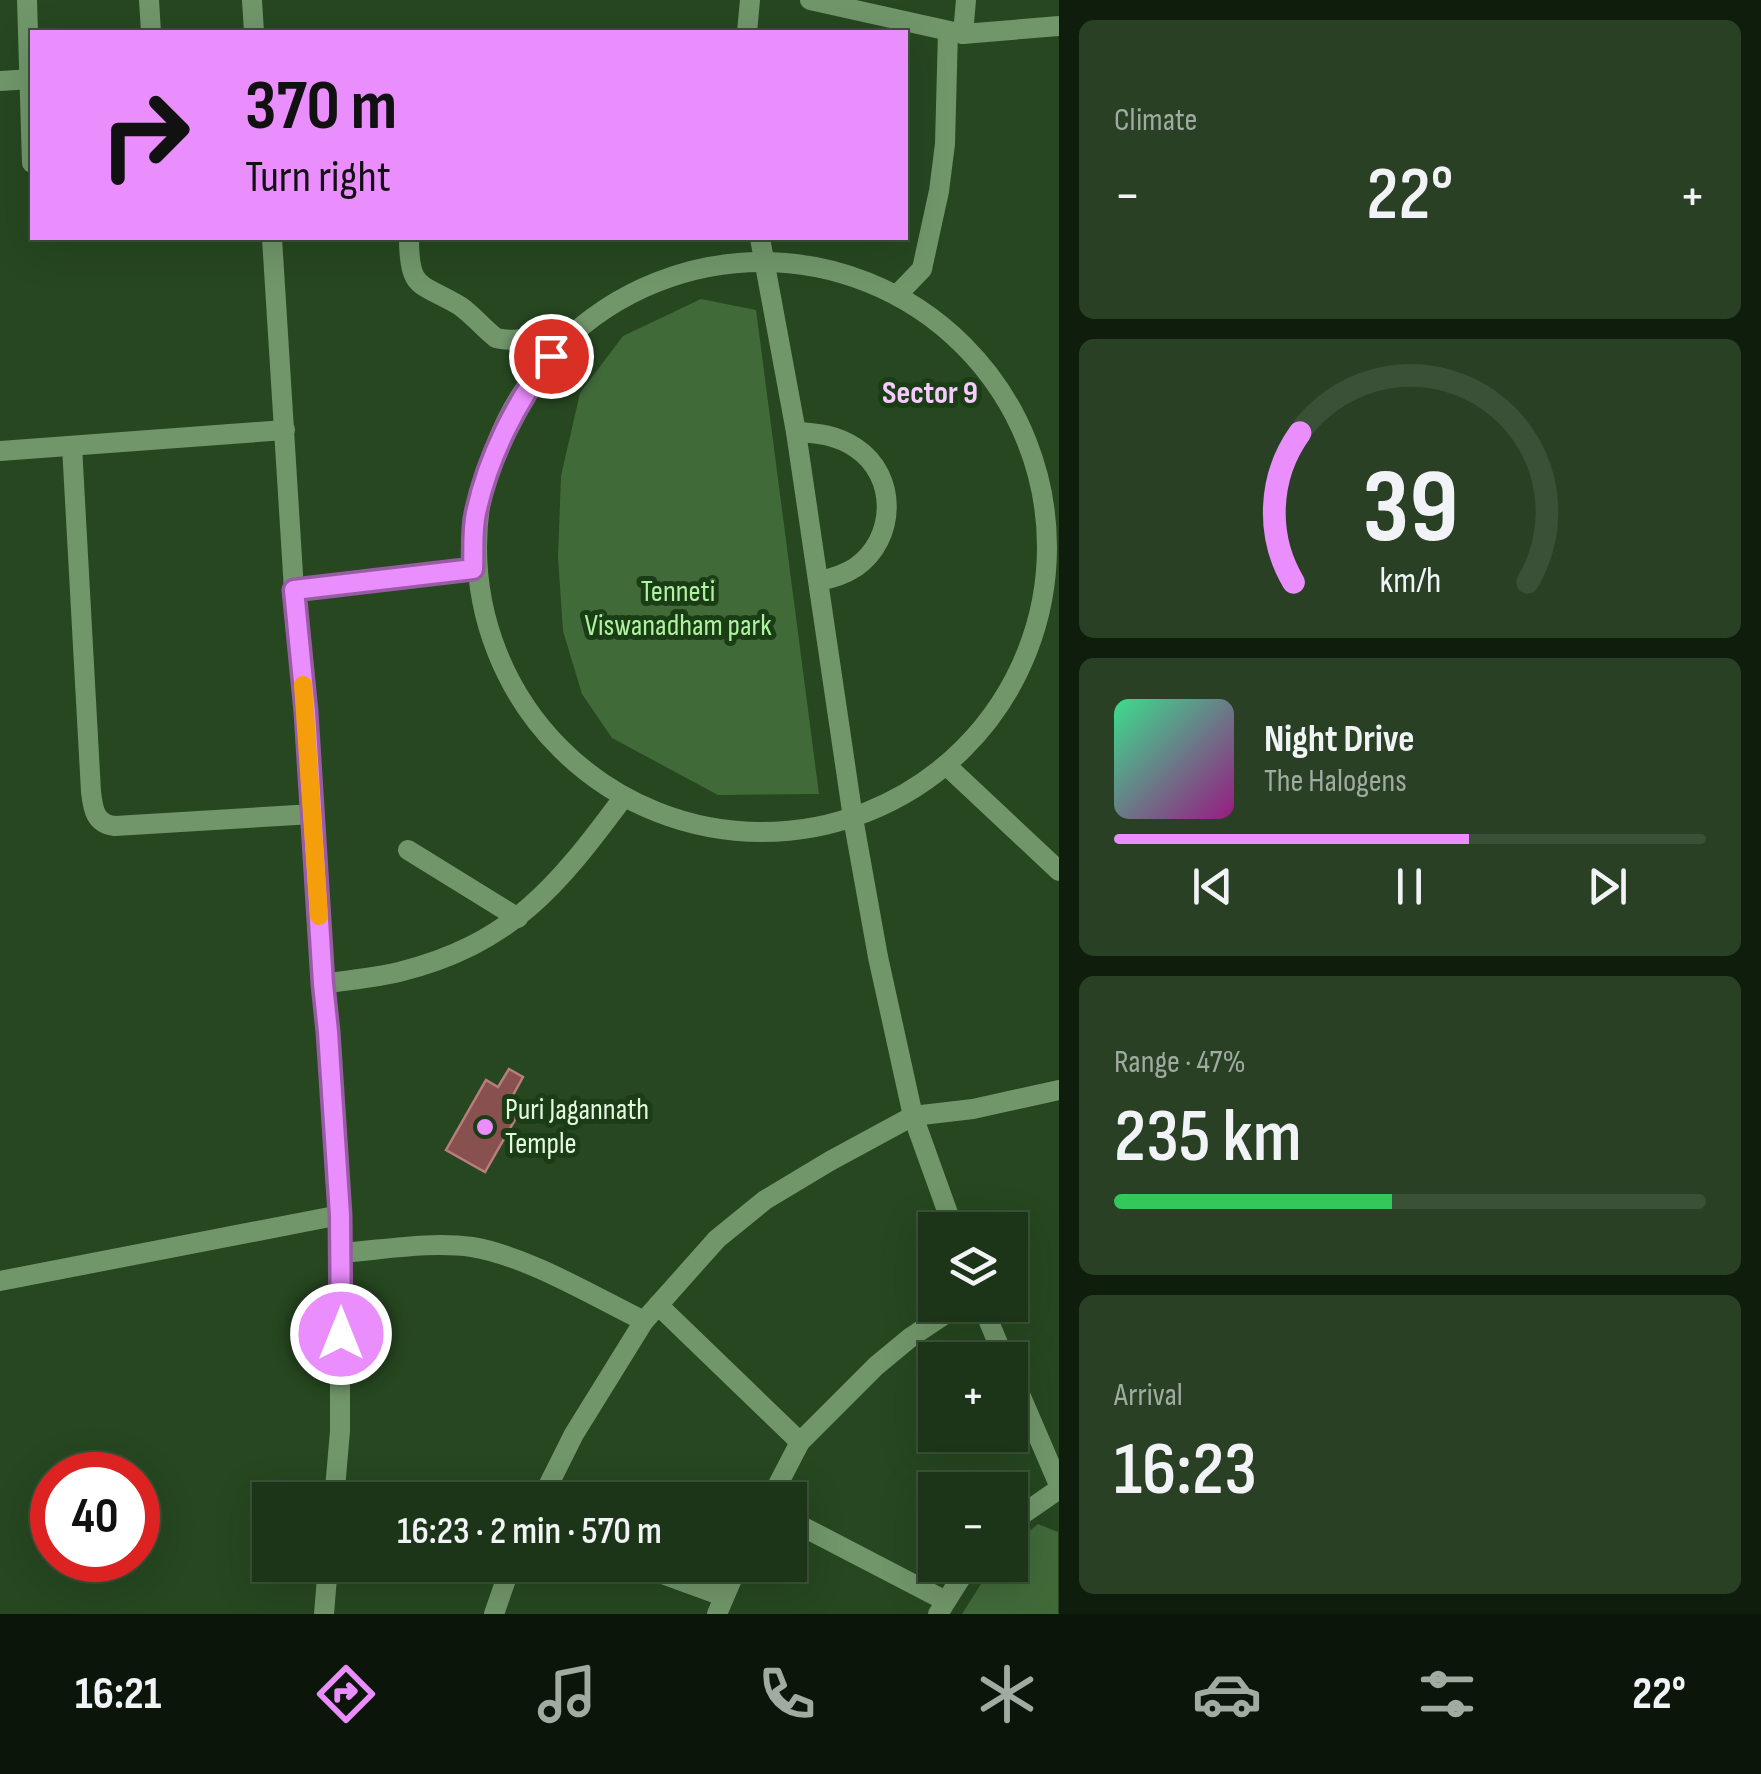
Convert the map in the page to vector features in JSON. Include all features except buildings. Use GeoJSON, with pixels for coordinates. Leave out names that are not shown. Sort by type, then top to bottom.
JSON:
{"type":"FeatureCollection","features":[{"type":"Feature","properties":{"kind":"street"},"geometry":{"type":"LineString","coordinates":[[26,0],[30,63]]}},
{"type":"Feature","properties":{"kind":"street"},"geometry":{"type":"LineString","coordinates":[[149,0],[151,30]]}},
{"type":"Feature","properties":{"kind":"street"},"geometry":{"type":"LineString","coordinates":[[252,0],[254,30]]}},
{"type":"Feature","properties":{"kind":"street"},"geometry":{"type":"LineString","coordinates":[[747,30],[750,0]]}},
{"type":"Feature","properties":{"kind":"street"},"geometry":{"type":"LineString","coordinates":[[810,0],[956,32],[1058,26]]}},
{"type":"Feature","properties":{"kind":"street"},"geometry":{"type":"LineString","coordinates":[[898,294],[922,268],[939,191],[956,32],[966,0]]}},
{"type":"Feature","properties":{"kind":"street"},"geometry":{"type":"LineString","coordinates":[[0,81],[30,79]]}},
{"type":"Feature","properties":{"kind":"street"},"geometry":{"type":"LineString","coordinates":[[272,240],[340,1215],[340,1431],[336,1482]]}},
{"type":"Feature","properties":{"kind":"street"},"geometry":{"type":"LineString","coordinates":[[410,240],[410,266],[418,284],[462,307],[496,338],[531,338],[551,356]]}},
{"type":"Feature","properties":{"kind":"street"},"geometry":{"type":"LineString","coordinates":[[761,240],[796,432],[853,818],[878,956],[913,1116],[948,1212]]}},
{"type":"Feature","properties":{"kind":"street"},"geometry":{"type":"LineString","coordinates":[[766,261],[832,270],[898,294],[944,322],[992,365],[1014,401],[1051,484],[1047,564],[1032,635],[1000,698],[946,765],[902,796],[853,818],[782,836],[727,837],[664,821],[622,798],[561,749],[520,702],[488,638],[473,569],[475,517],[490,464],[528,386],[551,356],[596,318],[640,290],[710,266],[766,261]]}},
{"type":"Feature","properties":{"kind":"street"},"geometry":{"type":"LineString","coordinates":[[0,451],[285,430]]}},
{"type":"Feature","properties":{"kind":"street"},"geometry":{"type":"LineString","coordinates":[[796,432],[820,433],[856,448],[869,458],[888,496],[882,536],[871,553],[843,575],[820,581]]}},
{"type":"Feature","properties":{"kind":"street"},"geometry":{"type":"LineString","coordinates":[[72,446],[91,792],[96,815],[101,822],[115,826],[313,814]]}},
{"type":"Feature","properties":{"kind":"street"},"geometry":{"type":"LineString","coordinates":[[294,590],[473,569]]}},
{"type":"Feature","properties":{"kind":"street"},"geometry":{"type":"LineString","coordinates":[[1038,603],[1058,615]]}},
{"type":"Feature","properties":{"kind":"street"},"geometry":{"type":"LineString","coordinates":[[946,765],[1058,871]]}},
{"type":"Feature","properties":{"kind":"street"},"geometry":{"type":"LineString","coordinates":[[323,984],[397,972],[435,961],[477,943],[518,918],[555,885],[622,798]]}},
{"type":"Feature","properties":{"kind":"street"},"geometry":{"type":"LineString","coordinates":[[408,850],[518,918]]}},
{"type":"Feature","properties":{"kind":"street"},"geometry":{"type":"LineString","coordinates":[[549,1482],[574,1434],[644,1321],[718,1239],[765,1200],[913,1116],[1058,1090]]}},
{"type":"Feature","properties":{"kind":"street"},"geometry":{"type":"LineString","coordinates":[[0,1280],[340,1215]]}},
{"type":"Feature","properties":{"kind":"street"},"geometry":{"type":"LineString","coordinates":[[340,1252],[442,1246],[496,1252],[644,1321]]}},
{"type":"Feature","properties":{"kind":"street"},"geometry":{"type":"LineString","coordinates":[[658,1304],[800,1442]]}},
{"type":"Feature","properties":{"kind":"street"},"geometry":{"type":"LineString","coordinates":[[779,1482],[800,1442],[876,1366],[933,1322]]}},
{"type":"Feature","properties":{"kind":"street"},"geometry":{"type":"LineString","coordinates":[[1028,1414],[1058,1487],[1028,1510]]}},
{"type":"Feature","properties":{"kind":"street"},"geometry":{"type":"LineString","coordinates":[[807,1530],[942,1608],[958,1582]]}},
{"type":"Feature","properties":{"kind":"street"},"geometry":{"type":"LineString","coordinates":[[324,1614],[327,1582]]}},
{"type":"Feature","properties":{"kind":"street"},"geometry":{"type":"LineString","coordinates":[[494,1614],[504,1582]]}},
{"type":"Feature","properties":{"kind":"street"},"geometry":{"type":"LineString","coordinates":[[673,1582],[720,1605],[730,1582]]}},
{"type":"Feature","properties":{"kind":"green space","name":"Tenneti Viswanadham park"},"geometry":{"type":"Polygon","coordinates":[[[701,299],[756,310],[819,794],[718,795],[612,738],[582,694],[563,631],[558,557],[561,476],[580,393],[623,336],[701,299]]]}},
{"type":"Feature","properties":{"kind":"green space"},"geometry":{"type":"Polygon","coordinates":[[[1038,1524],[1058,1532],[1058,1614],[962,1614],[982,1582],[1028,1582],[1028,1532],[1038,1524]]]}},
{"type":"Feature","properties":{"kind":"slow traffic"},"geometry":{"type":"LineString","coordinates":[[303,685],[319,916]]}},
{"type":"Feature","properties":{"kind":"place","name":"Puri Jagannath Temple"},"geometry":{"type":"Point","coordinates":[485,1127]}},
{"type":"Feature","properties":{"kind":"district","name":"Sector 9"},"geometry":{"type":"Point","coordinates":[930,393]}},
{"type":"Feature","properties":{"kind":"route"},"geometry":{"type":"LineString","coordinates":[[341,1334],[340,1215],[306,712],[294,590],[473,569],[475,517],[490,464],[528,386],[551,356]]}}]}
